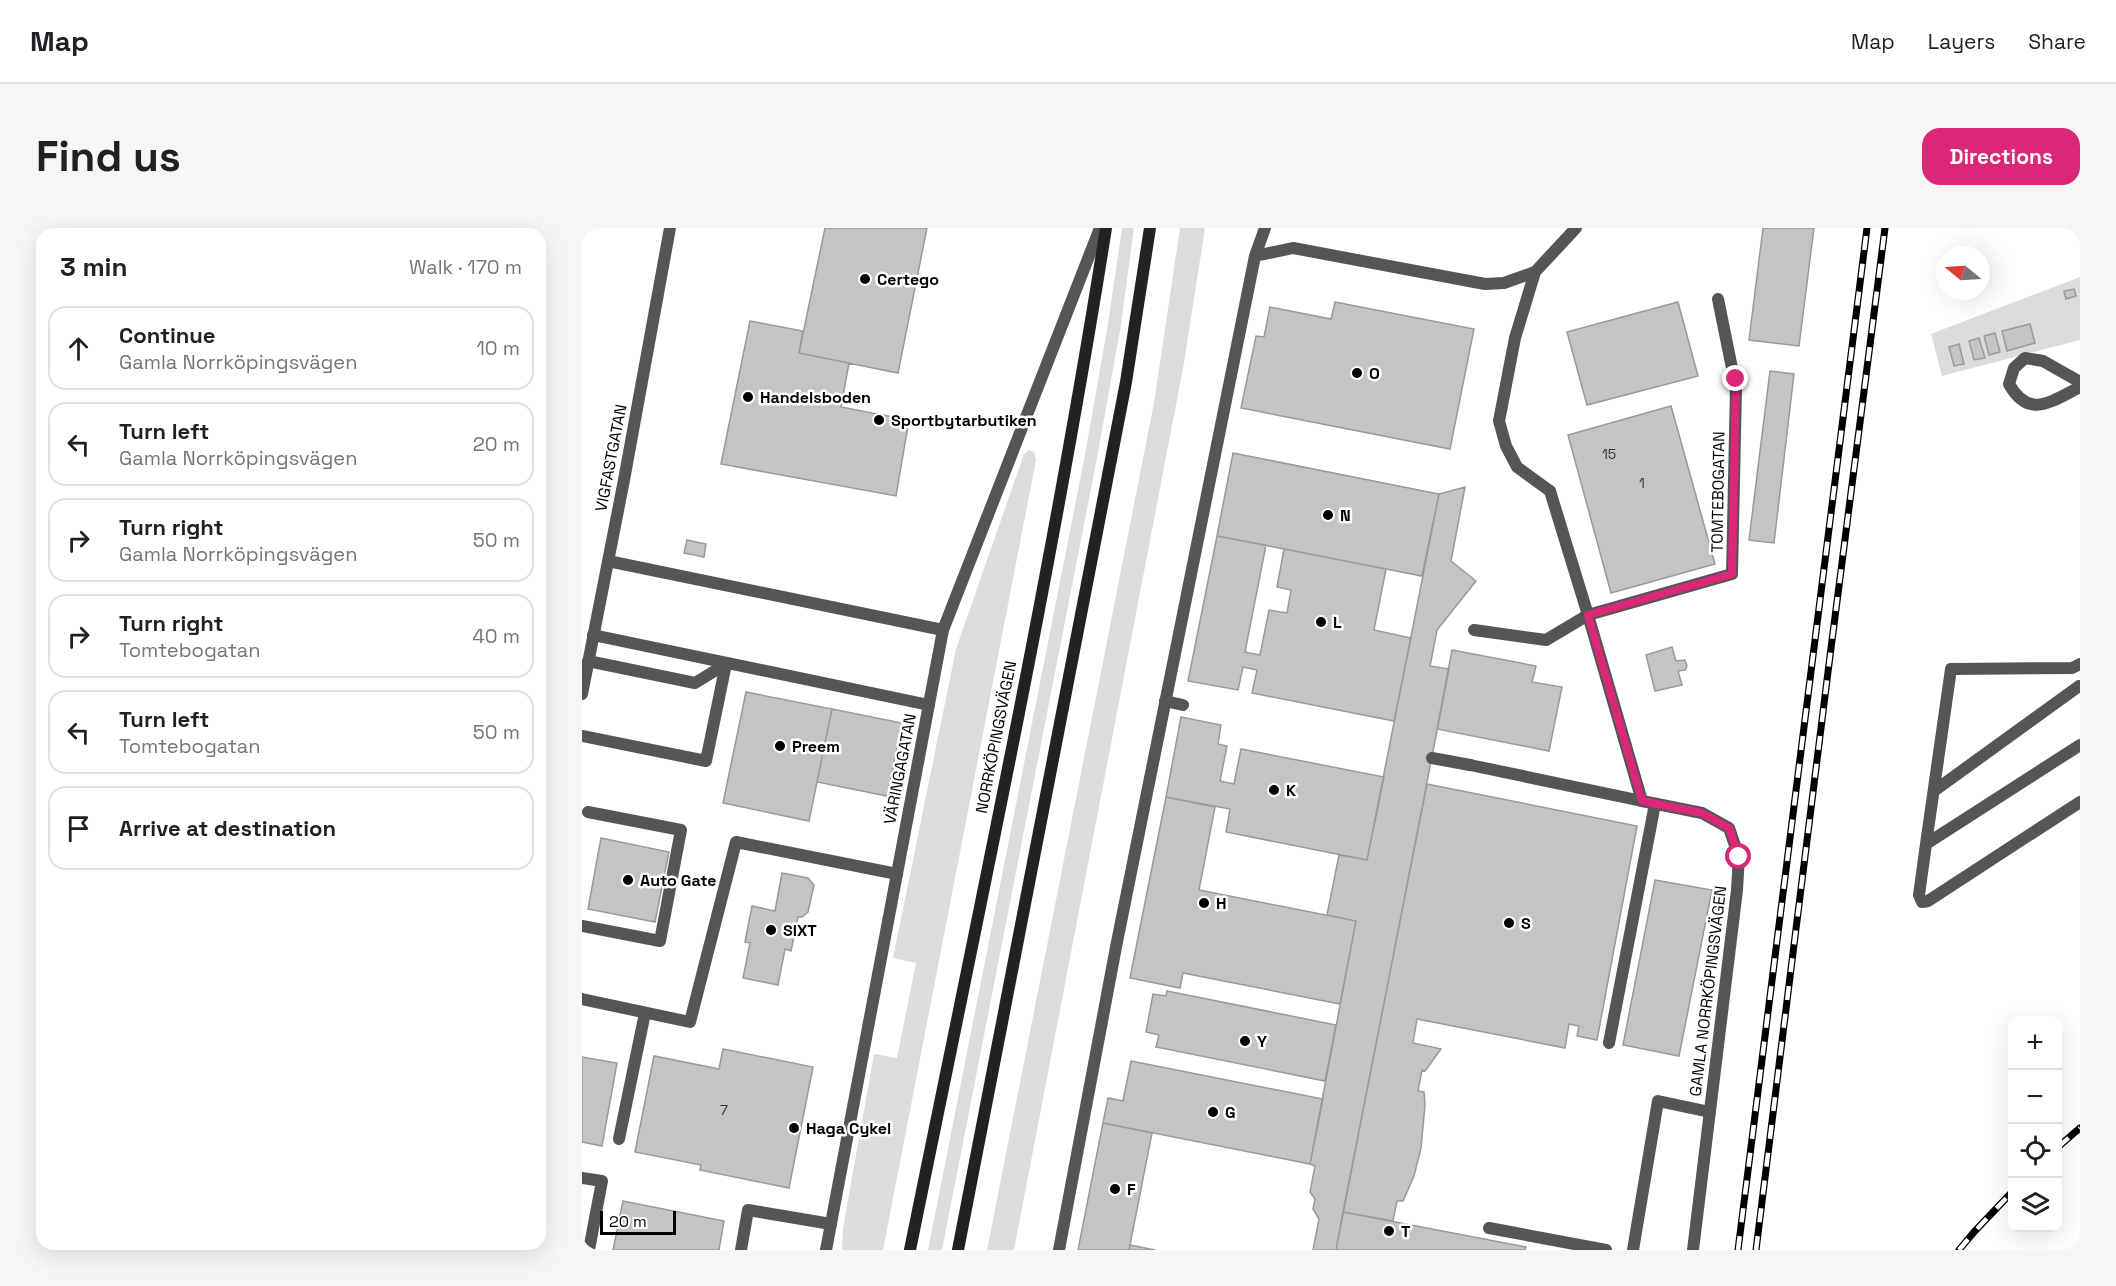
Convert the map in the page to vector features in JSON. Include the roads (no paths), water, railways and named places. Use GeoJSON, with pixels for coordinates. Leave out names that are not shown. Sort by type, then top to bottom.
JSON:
{"type":"FeatureCollection","features":[{"type":"Feature","properties":{"kind":"main road","name":"NORRKÖPINGSVÄGEN"},"geometry":{"type":"LineString","coordinates":[[910,1250],[1056,518],[1088,345],[1106,228]]}},
{"type":"Feature","properties":{"kind":"main road"},"geometry":{"type":"LineString","coordinates":[[958,1250],[1124,393],[1150,228]]}},
{"type":"Feature","properties":{"kind":"street","name":"VIGFASTGATAN"},"geometry":{"type":"LineString","coordinates":[[582,694],[670,228]]}},
{"type":"Feature","properties":{"kind":"street","name":"VÄRINGAGATAN"},"geometry":{"type":"LineString","coordinates":[[826,1250],[943,630],[1100,228]]}},
{"type":"Feature","properties":{"kind":"street"},"geometry":{"type":"LineString","coordinates":[[1059,1250],[1114,957],[1255,256],[1266,228]]}},
{"type":"Feature","properties":{"kind":"street"},"geometry":{"type":"LineString","coordinates":[[1576,228],[1535,272],[1515,338],[1498,421],[1506,446],[1518,466],[1550,491],[1649,803],[1609,1043]]}},
{"type":"Feature","properties":{"kind":"street"},"geometry":{"type":"LineString","coordinates":[[1255,256],[1293,248],[1485,284],[1504,283],[1535,272]]}},
{"type":"Feature","properties":{"kind":"street","name":"TOMTEBOGATAN"},"geometry":{"type":"LineString","coordinates":[[1588,615],[1732,574],[1736,387],[1718,299]]}},
{"type":"Feature","properties":{"kind":"street"},"geometry":{"type":"LineString","coordinates":[[2025,358],[2043,361],[2080,384],[2045,405],[2027,405],[2015,395],[2009,384],[2014,368],[2025,358]]}},
{"type":"Feature","properties":{"kind":"street"},"geometry":{"type":"LineString","coordinates":[[608,561],[943,630]]}},
{"type":"Feature","properties":{"kind":"street"},"geometry":{"type":"LineString","coordinates":[[1474,630],[1546,640],[1588,615]]}},
{"type":"Feature","properties":{"kind":"street"},"geometry":{"type":"LineString","coordinates":[[593,635],[929,705]]}},
{"type":"Feature","properties":{"kind":"street"},"geometry":{"type":"LineString","coordinates":[[588,661],[695,683],[726,664]]}},
{"type":"Feature","properties":{"kind":"street"},"geometry":{"type":"LineString","coordinates":[[582,736],[706,761],[726,664]]}},
{"type":"Feature","properties":{"kind":"street"},"geometry":{"type":"LineString","coordinates":[[1934,791],[2080,687],[2076,666],[1951,669],[1919,896],[1922,902],[1928,901],[2080,802]]}},
{"type":"Feature","properties":{"kind":"street"},"geometry":{"type":"LineString","coordinates":[[1166,701],[1184,705]]}},
{"type":"Feature","properties":{"kind":"street"},"geometry":{"type":"LineString","coordinates":[[1926,844],[2080,745]]}},
{"type":"Feature","properties":{"kind":"street","name":"GAMLA NORRKÖPINGSVÄGEN"},"geometry":{"type":"LineString","coordinates":[[1432,758],[1702,813],[1729,828],[1739,857],[1737,890],[1694,1250]]}},
{"type":"Feature","properties":{"kind":"street"},"geometry":{"type":"LineString","coordinates":[[582,926],[660,941],[681,830],[588,812]]}},
{"type":"Feature","properties":{"kind":"street"},"geometry":{"type":"LineString","coordinates":[[582,999],[690,1022],[736,843],[897,874]]}},
{"type":"Feature","properties":{"kind":"street"},"geometry":{"type":"LineString","coordinates":[[619,1139],[645,1013]]}},
{"type":"Feature","properties":{"kind":"street"},"geometry":{"type":"LineString","coordinates":[[1633,1250],[1658,1101],[1710,1112]]}},
{"type":"Feature","properties":{"kind":"street"},"geometry":{"type":"LineString","coordinates":[[582,1178],[602,1181],[589,1250]]}},
{"type":"Feature","properties":{"kind":"street"},"geometry":{"type":"LineString","coordinates":[[741,1250],[748,1210],[831,1224]]}},
{"type":"Feature","properties":{"kind":"street"},"geometry":{"type":"LineString","coordinates":[[1489,1228],[1549,1245],[1606,1250]]}},
{"type":"Feature","properties":{"kind":"railway"},"geometry":{"type":"LineString","coordinates":[[1738,1250],[1867,228]]}},
{"type":"Feature","properties":{"kind":"railway"},"geometry":{"type":"LineString","coordinates":[[1756,1250],[1885,228]]}},
{"type":"Feature","properties":{"kind":"railway"},"geometry":{"type":"LineString","coordinates":[[2062,1144],[2080,1128]]}},
{"type":"Feature","properties":{"kind":"railway"},"geometry":{"type":"LineString","coordinates":[[1959,1250],[2008,1196]]}},
{"type":"Feature","properties":{"kind":"place","name":"Certego"},"geometry":{"type":"Point","coordinates":[865,279]}},
{"type":"Feature","properties":{"kind":"place","name":"O"},"geometry":{"type":"Point","coordinates":[1357,373]}},
{"type":"Feature","properties":{"kind":"place","name":"Handelsboden"},"geometry":{"type":"Point","coordinates":[748,397]}},
{"type":"Feature","properties":{"kind":"place","name":"Sportbytarbutiken"},"geometry":{"type":"Point","coordinates":[879,420]}},
{"type":"Feature","properties":{"kind":"place","name":"N"},"geometry":{"type":"Point","coordinates":[1328,515]}},
{"type":"Feature","properties":{"kind":"place","name":"L"},"geometry":{"type":"Point","coordinates":[1321,622]}},
{"type":"Feature","properties":{"kind":"place","name":"Preem"},"geometry":{"type":"Point","coordinates":[780,746]}},
{"type":"Feature","properties":{"kind":"place","name":"K"},"geometry":{"type":"Point","coordinates":[1274,790]}},
{"type":"Feature","properties":{"kind":"place","name":"Auto Gate"},"geometry":{"type":"Point","coordinates":[628,880]}},
{"type":"Feature","properties":{"kind":"place","name":"H"},"geometry":{"type":"Point","coordinates":[1204,903]}},
{"type":"Feature","properties":{"kind":"place","name":"S"},"geometry":{"type":"Point","coordinates":[1509,923]}},
{"type":"Feature","properties":{"kind":"place","name":"SIXT"},"geometry":{"type":"Point","coordinates":[771,930]}},
{"type":"Feature","properties":{"kind":"place","name":"Y"},"geometry":{"type":"Point","coordinates":[1245,1041]}},
{"type":"Feature","properties":{"kind":"place","name":"G"},"geometry":{"type":"Point","coordinates":[1213,1112]}},
{"type":"Feature","properties":{"kind":"place","name":"Haga Cykel"},"geometry":{"type":"Point","coordinates":[794,1128]}},
{"type":"Feature","properties":{"kind":"place","name":"F"},"geometry":{"type":"Point","coordinates":[1115,1189]}},
{"type":"Feature","properties":{"kind":"place","name":"T"},"geometry":{"type":"Point","coordinates":[1389,1231]}}]}
